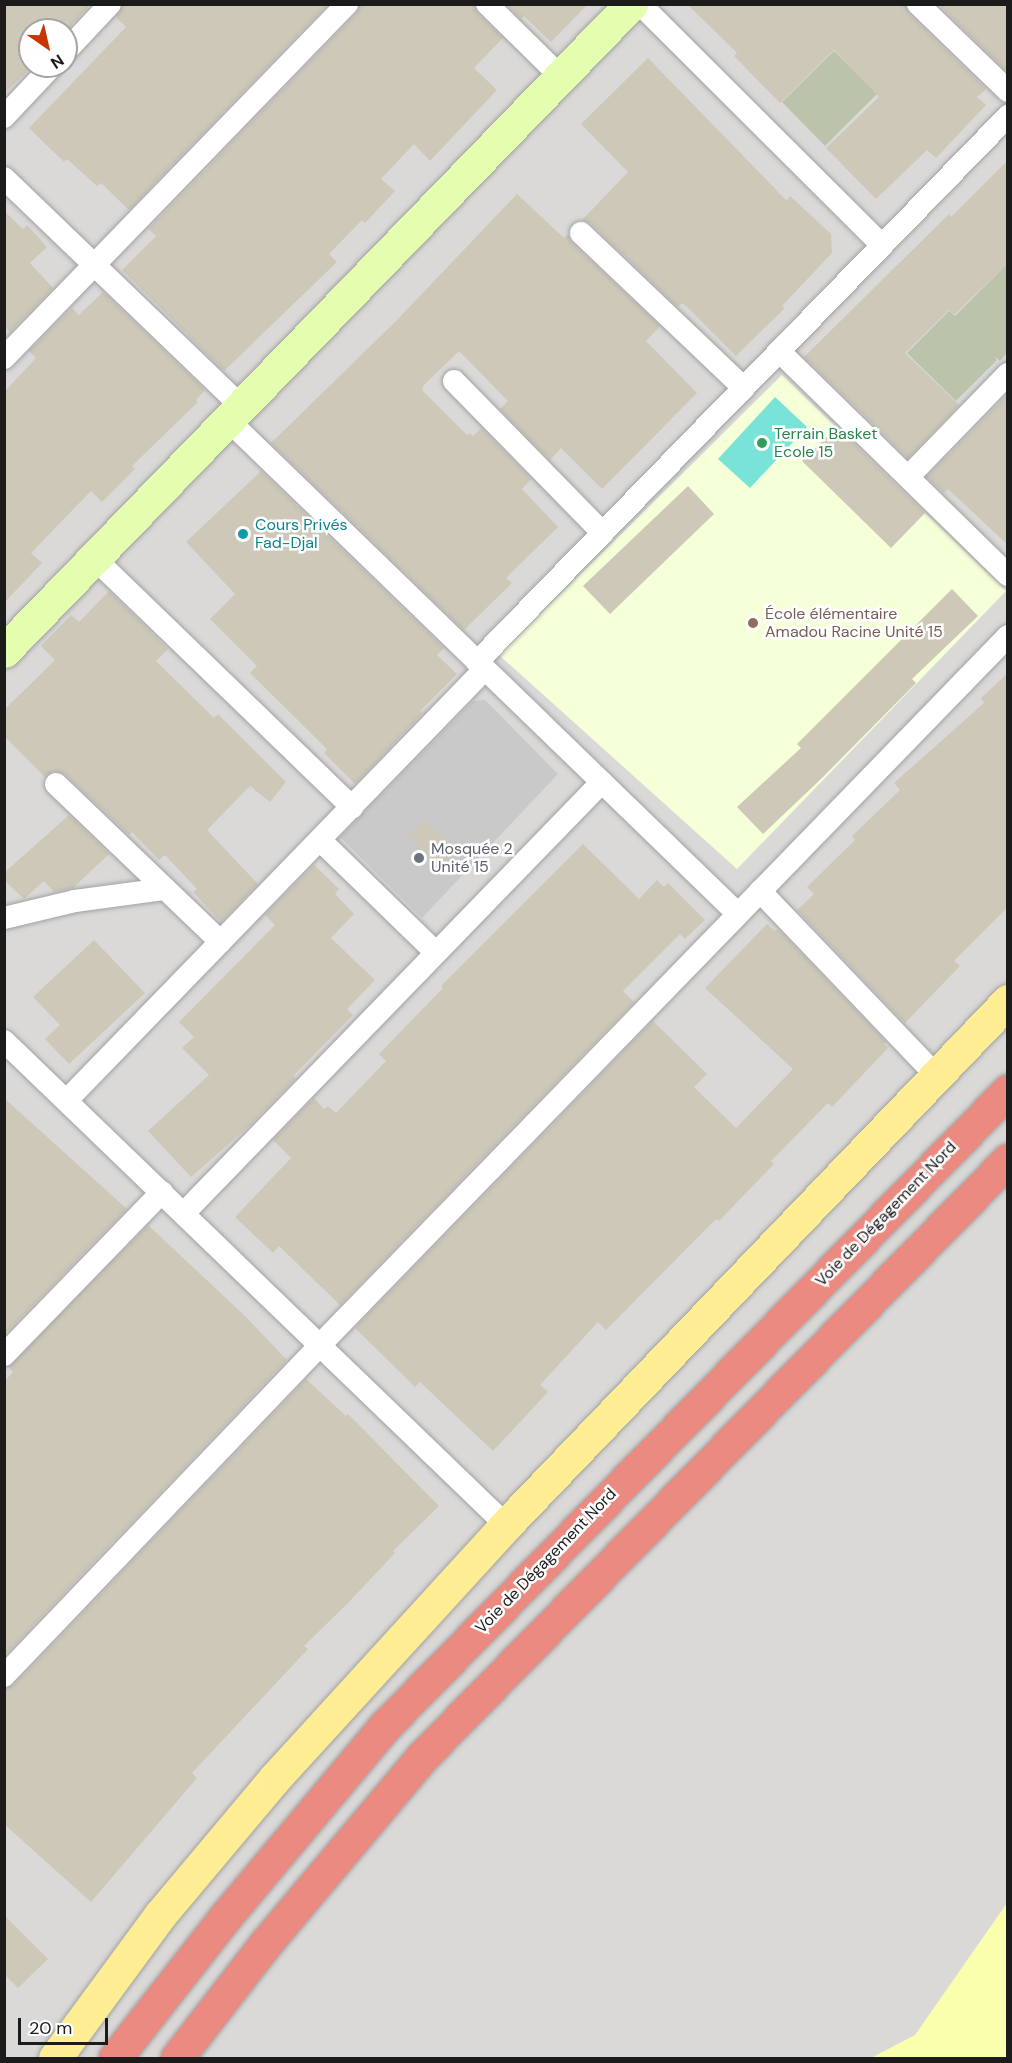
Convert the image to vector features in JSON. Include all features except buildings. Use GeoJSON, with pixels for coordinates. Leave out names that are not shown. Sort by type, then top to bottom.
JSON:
{"type":"FeatureCollection","features":[{"type":"Feature","properties":{"kind":"highway","name":"Voie de Dégagement Nord"},"geometry":{"type":"LineString","coordinates":[[115,2058],[226,1916],[385,1726],[1008,1091]]}},
{"type":"Feature","properties":{"kind":"highway"},"geometry":{"type":"LineString","coordinates":[[177,2058],[266,1942],[423,1756],[1008,1160]]}},
{"type":"Feature","properties":{"kind":"main road"},"geometry":{"type":"LineString","coordinates":[[55,2058],[160,1915],[275,1778],[506,1525],[1008,1001]]}},
{"type":"Feature","properties":{"kind":"street"},"geometry":{"type":"LineString","coordinates":[[78,38],[110,4]]}},
{"type":"Feature","properties":{"kind":"street"},"geometry":{"type":"LineString","coordinates":[[4,358],[347,4]]}},
{"type":"Feature","properties":{"kind":"street"},"geometry":{"type":"LineString","coordinates":[[487,4],[561,77]]}},
{"type":"Feature","properties":{"kind":"street"},"geometry":{"type":"LineString","coordinates":[[4,651],[631,4]]}},
{"type":"Feature","properties":{"kind":"street"},"geometry":{"type":"LineString","coordinates":[[639,4],[882,245]]}},
{"type":"Feature","properties":{"kind":"street"},"geometry":{"type":"LineString","coordinates":[[918,4],[1008,91]]}},
{"type":"Feature","properties":{"kind":"street"},"geometry":{"type":"LineString","coordinates":[[4,117],[41,78]]}},
{"type":"Feature","properties":{"kind":"street"},"geometry":{"type":"LineString","coordinates":[[67,1100],[352,807],[603,533],[1008,116]]}},
{"type":"Feature","properties":{"kind":"street"},"geometry":{"type":"LineString","coordinates":[[4,178],[95,265],[481,666],[738,914]]}},
{"type":"Feature","properties":{"kind":"street"},"geometry":{"type":"LineString","coordinates":[[581,234],[744,387]]}},
{"type":"Feature","properties":{"kind":"street"},"geometry":{"type":"LineString","coordinates":[[779,351],[1008,575]]}},
{"type":"Feature","properties":{"kind":"street"},"geometry":{"type":"LineString","coordinates":[[909,476],[1008,374]]}},
{"type":"Feature","properties":{"kind":"street"},"geometry":{"type":"LineString","coordinates":[[454,381],[603,533]]}},
{"type":"Feature","properties":{"kind":"street"},"geometry":{"type":"LineString","coordinates":[[94,558],[352,807]]}},
{"type":"Feature","properties":{"kind":"street"},"geometry":{"type":"LineString","coordinates":[[4,1676],[320,1345],[1008,636]]}},
{"type":"Feature","properties":{"kind":"street"},"geometry":{"type":"LineString","coordinates":[[184,1213],[602,782]]}},
{"type":"Feature","properties":{"kind":"street"},"geometry":{"type":"LineString","coordinates":[[56,784],[221,942]]}},
{"type":"Feature","properties":{"kind":"street"},"geometry":{"type":"LineString","coordinates":[[320,840],[436,953]]}},
{"type":"Feature","properties":{"kind":"street"},"geometry":{"type":"LineString","coordinates":[[4,918],[75,901],[165,889]]}},
{"type":"Feature","properties":{"kind":"street"},"geometry":{"type":"LineString","coordinates":[[760,891],[936,1075]]}},
{"type":"Feature","properties":{"kind":"street"},"geometry":{"type":"LineString","coordinates":[[4,1041],[506,1525]]}},
{"type":"Feature","properties":{"kind":"street"},"geometry":{"type":"LineString","coordinates":[[4,1355],[162,1192]]}},
{"type":"Feature","properties":{"kind":"shaded area"},"geometry":{"type":"Polygon","coordinates":[[[5,5],[1007,5],[1007,2058],[5,2058],[5,5]]]}},
{"type":"Feature","properties":{"kind":"shaded area"},"geometry":{"type":"Polygon","coordinates":[[[834,51],[877,94],[825,146],[782,102],[834,51]]]}},
{"type":"Feature","properties":{"kind":"shaded area"},"geometry":{"type":"Polygon","coordinates":[[[1007,264],[1007,353],[1000,361],[994,356],[997,360],[956,401],[907,353],[949,311],[955,316],[1007,264]]]}},
{"type":"Feature","properties":{"kind":"shaded area","name":"École élémentaire Amadou Racine Unité 15"},"geometry":{"type":"Polygon","coordinates":[[[782,375],[1006,591],[737,869],[499,655],[782,375]]]}},
{"type":"Feature","properties":{"kind":"shaded area","name":"Terrain Basket Ecole 15"},"geometry":{"type":"Polygon","coordinates":[[[775,397],[807,427],[750,488],[718,459],[775,397]]]}},
{"type":"Feature","properties":{"kind":"shaded area"},"geometry":{"type":"Polygon","coordinates":[[[485,700],[558,774],[422,918],[340,837],[473,701],[485,700]]]}},
{"type":"Feature","properties":{"kind":"sand"},"geometry":{"type":"Polygon","coordinates":[[[1007,1903],[1007,2058],[871,2058],[915,2035],[1007,1903]]]}},
{"type":"Feature","properties":{"kind":"place","name":"Terrain Basket Ecole 15"},"geometry":{"type":"Point","coordinates":[762,443]}},
{"type":"Feature","properties":{"kind":"place","name":"Cours Privés Fad-Djal"},"geometry":{"type":"Point","coordinates":[243,534]}},
{"type":"Feature","properties":{"kind":"place","name":"École élémentaire Amadou Racine Unité 15"},"geometry":{"type":"Point","coordinates":[753,623]}},
{"type":"Feature","properties":{"kind":"place","name":"Mosquée 2 Unité 15"},"geometry":{"type":"Point","coordinates":[419,858]}}]}
